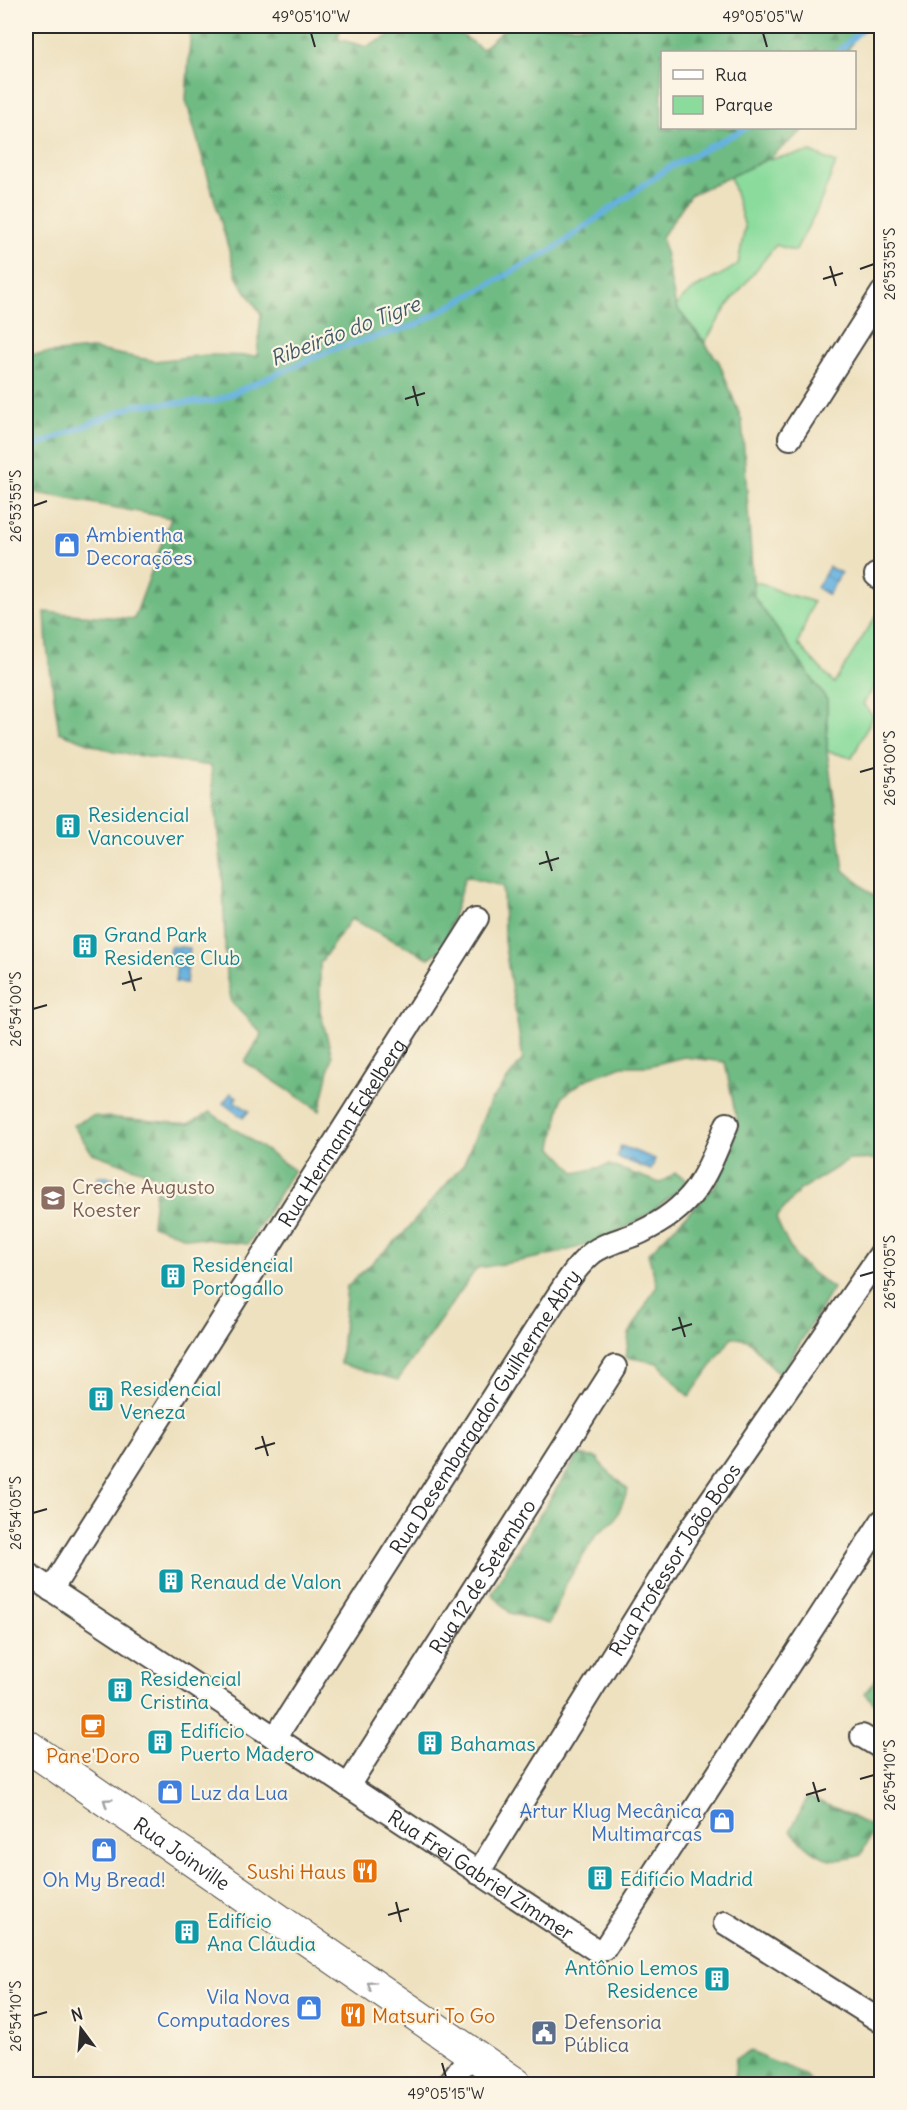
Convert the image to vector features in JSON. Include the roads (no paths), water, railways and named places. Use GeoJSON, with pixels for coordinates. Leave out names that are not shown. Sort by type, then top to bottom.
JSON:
{"type":"FeatureCollection","features":[{"type":"Feature","properties":{"kind":"main road","name":"Rua Joinville"},"geometry":{"type":"LineString","coordinates":[[26,1745],[516,2085]]}},
{"type":"Feature","properties":{"kind":"street"},"geometry":{"type":"LineString","coordinates":[[790,438],[882,293]]}},
{"type":"Feature","properties":{"kind":"street","name":"Rua Hermann Eckelberg"},"geometry":{"type":"LineString","coordinates":[[51,1590],[477,918]]}},
{"type":"Feature","properties":{"kind":"street","name":"Rua Desembargador Guilherme Abry"},"geometry":{"type":"LineString","coordinates":[[275,1738],[544,1317],[582,1263],[592,1253],[666,1220],[690,1199],[707,1170],[727,1124]]}},
{"type":"Feature","properties":{"kind":"street","name":"Rua Professor João Boos"},"geometry":{"type":"LineString","coordinates":[[478,1873],[691,1529],[882,1252]]}},
{"type":"Feature","properties":{"kind":"street","name":"Rua 12 de Setembro"},"geometry":{"type":"LineString","coordinates":[[348,1786],[615,1367]]}},
{"type":"Feature","properties":{"kind":"street","name":"Rua Frei Gabriel Zimmer"},"geometry":{"type":"LineString","coordinates":[[26,1573],[596,1950],[604,1948],[882,1521]]}},
{"type":"Feature","properties":{"kind":"street"},"geometry":{"type":"LineString","coordinates":[[862,1736],[882,1748]]}},
{"type":"Feature","properties":{"kind":"street"},"geometry":{"type":"LineString","coordinates":[[725,1923],[882,2022]]}},
{"type":"Feature","properties":{"kind":"street"},"geometry":{"type":"LineString","coordinates":[[449,2085],[471,2054]]}},
{"type":"Feature","properties":{"kind":"water"},"geometry":{"type":"Polygon","coordinates":[[[829,567],[841,573],[828,595],[817,588],[829,567]]]}},
{"type":"Feature","properties":{"kind":"water"},"geometry":{"type":"Polygon","coordinates":[[[170,946],[190,948],[186,983],[175,982],[177,965],[168,964],[170,946]]]}},
{"type":"Feature","properties":{"kind":"water"},"geometry":{"type":"Polygon","coordinates":[[[231,1093],[237,1097],[234,1101],[249,1111],[243,1118],[223,1103],[231,1093]]]}},
{"type":"Feature","properties":{"kind":"water"},"geometry":{"type":"Polygon","coordinates":[[[621,1146],[655,1159],[651,1170],[617,1157],[621,1146]]]}},
{"type":"Feature","properties":{"kind":"water"},"geometry":{"type":"Polygon","coordinates":[[[98,1176],[125,1179],[123,1191],[96,1188],[98,1176]]]}},
{"type":"Feature","properties":{"kind":"waterway","name":"Ribeirão do Tigre"},"geometry":{"type":"LineString","coordinates":[[839,51],[865,26]]}},
{"type":"Feature","properties":{"kind":"waterway","name":"Ribeirão do Tigre"},"geometry":{"type":"LineString","coordinates":[[26,450],[136,405],[215,401],[334,349],[416,325],[555,248],[668,168],[744,129]]}},
{"type":"Feature","properties":{"kind":"place","name":"Ambientha Decorações"},"geometry":{"type":"Point","coordinates":[67,545]}},
{"type":"Feature","properties":{"kind":"place","name":"Residencial Vancouver"},"geometry":{"type":"Point","coordinates":[68,826]}},
{"type":"Feature","properties":{"kind":"place","name":"Grand Park Residence Club"},"geometry":{"type":"Point","coordinates":[85,946]}},
{"type":"Feature","properties":{"kind":"place","name":"Creche Augusto Koester"},"geometry":{"type":"Point","coordinates":[53,1198]}},
{"type":"Feature","properties":{"kind":"place","name":"Residencial Portogallo"},"geometry":{"type":"Point","coordinates":[173,1276]}},
{"type":"Feature","properties":{"kind":"place","name":"Residencial Veneza"},"geometry":{"type":"Point","coordinates":[101,1399]}},
{"type":"Feature","properties":{"kind":"place","name":"Renaud de Valon"},"geometry":{"type":"Point","coordinates":[171,1581]}},
{"type":"Feature","properties":{"kind":"place","name":"Residencial Cristina"},"geometry":{"type":"Point","coordinates":[120,1690]}},
{"type":"Feature","properties":{"kind":"place","name":"Pane'Doro"},"geometry":{"type":"Point","coordinates":[93,1726]}},
{"type":"Feature","properties":{"kind":"place","name":"Edifício Puerto Madero"},"geometry":{"type":"Point","coordinates":[160,1742]}},
{"type":"Feature","properties":{"kind":"place","name":"Bahamas"},"geometry":{"type":"Point","coordinates":[430,1743]}},
{"type":"Feature","properties":{"kind":"place","name":"Luz da Lua"},"geometry":{"type":"Point","coordinates":[170,1792]}},
{"type":"Feature","properties":{"kind":"place","name":"Artur Klug Mecânica Multimarcas"},"geometry":{"type":"Point","coordinates":[722,1821]}},
{"type":"Feature","properties":{"kind":"place","name":"Oh My Bread!"},"geometry":{"type":"Point","coordinates":[104,1850]}},
{"type":"Feature","properties":{"kind":"place","name":"Sushi Haus"},"geometry":{"type":"Point","coordinates":[365,1871]}},
{"type":"Feature","properties":{"kind":"place","name":"Edifício Madrid"},"geometry":{"type":"Point","coordinates":[600,1878]}},
{"type":"Feature","properties":{"kind":"place","name":"Edifício Ana Cláudia"},"geometry":{"type":"Point","coordinates":[187,1932]}},
{"type":"Feature","properties":{"kind":"place","name":"Antônio Lemos Residence"},"geometry":{"type":"Point","coordinates":[717,1979]}},
{"type":"Feature","properties":{"kind":"place","name":"Vila Nova Computadores"},"geometry":{"type":"Point","coordinates":[309,2008]}},
{"type":"Feature","properties":{"kind":"place","name":"Matsuri To Go"},"geometry":{"type":"Point","coordinates":[353,2015]}},
{"type":"Feature","properties":{"kind":"place","name":"Defensoria Pública"},"geometry":{"type":"Point","coordinates":[544,2033]}}]}
